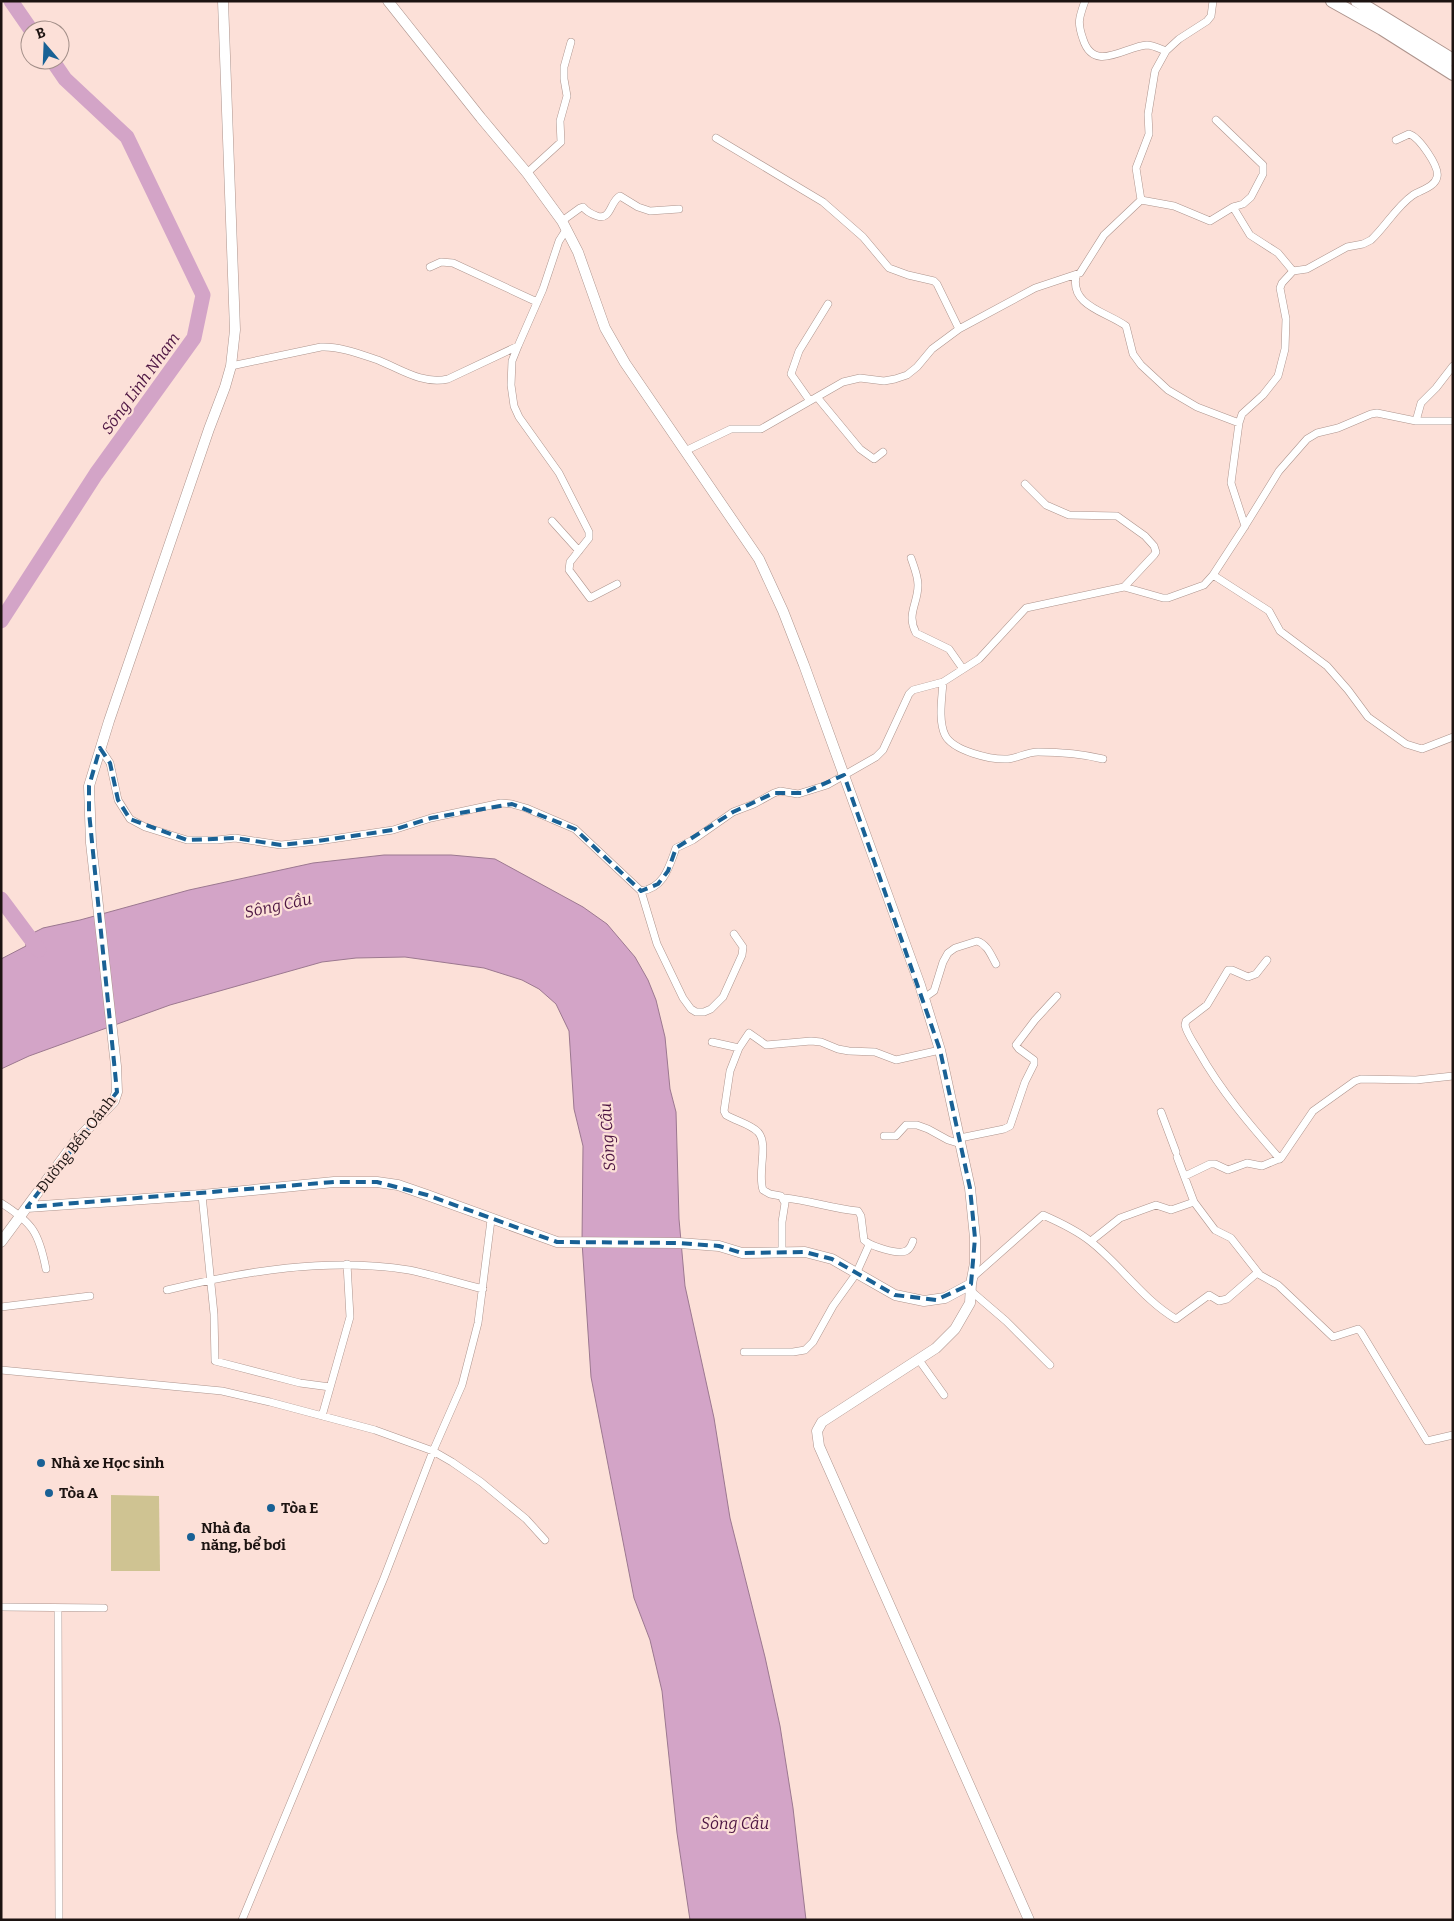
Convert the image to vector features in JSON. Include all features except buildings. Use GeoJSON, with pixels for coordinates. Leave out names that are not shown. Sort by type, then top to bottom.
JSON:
{"type":"FeatureCollection","features":[{"type":"Feature","properties":{"kind":"highway"},"geometry":{"type":"LineString","coordinates":[[1332,1],[1382,29],[1453,74]]}},
{"type":"Feature","properties":{"kind":"highway"},"geometry":{"type":"LineString","coordinates":[[1357,1],[1453,60]]}},
{"type":"Feature","properties":{"kind":"street","name":"Đường Bến Oánh"},"geometry":{"type":"LineString","coordinates":[[1,1242],[75,1142],[114,1101],[117,1092],[98,886],[91,843],[90,786],[100,748],[231,366],[234,330],[223,1]]}},
{"type":"Feature","properties":{"kind":"street"},"geometry":{"type":"LineString","coordinates":[[388,1],[481,118],[528,173],[564,225],[578,252],[605,328],[634,377],[740,529],[764,568],[786,620],[844,775],[924,998],[940,1050],[970,1188],[975,1238],[970,1303],[955,1329],[936,1348],[874,1386],[822,1422],[817,1431],[819,1446],[1029,1920]]}},
{"type":"Feature","properties":{"kind":"street"},"geometry":{"type":"LineString","coordinates":[[1085,1],[1078,19],[1078,25],[1085,45],[1091,52],[1101,56],[1112,56],[1146,45],[1166,51]]}},
{"type":"Feature","properties":{"kind":"street"},"geometry":{"type":"LineString","coordinates":[[1141,200],[1136,168],[1148,134],[1148,114],[1155,71],[1166,51],[1206,21],[1213,10],[1213,1]]}},
{"type":"Feature","properties":{"kind":"street"},"geometry":{"type":"LineString","coordinates":[[528,173],[562,140],[560,121],[567,96],[564,67],[571,42]]}},
{"type":"Feature","properties":{"kind":"street"},"geometry":{"type":"LineString","coordinates":[[1141,200],[1174,206],[1210,221],[1233,207],[1243,204],[1251,197],[1264,174],[1264,168],[1216,120]]}},
{"type":"Feature","properties":{"kind":"street"},"geometry":{"type":"LineString","coordinates":[[1245,526],[1231,483],[1240,423],[1242,414],[1263,395],[1278,376],[1284,354],[1286,319],[1280,288],[1282,282],[1293,271],[1307,269],[1347,248],[1371,240],[1408,199],[1434,183],[1437,178],[1437,172],[1431,159],[1416,138],[1409,134],[1396,140]]}},
{"type":"Feature","properties":{"kind":"street"},"geometry":{"type":"LineString","coordinates":[[716,138],[823,202],[863,237],[889,268],[908,275],[934,280],[938,284],[959,330]]}},
{"type":"Feature","properties":{"kind":"street"},"geometry":{"type":"LineString","coordinates":[[617,584],[593,597],[588,597],[569,570],[570,562],[589,538],[588,532],[559,473],[519,417],[514,406],[511,385],[512,361],[537,302],[564,225],[580,208],[583,207],[587,212],[601,217],[606,216],[614,200],[620,196],[638,207],[650,211],[679,210]]}},
{"type":"Feature","properties":{"kind":"street"},"geometry":{"type":"LineString","coordinates":[[686,451],[731,429],[761,429],[843,382],[853,379],[895,380],[907,374],[917,367],[932,349],[959,330],[1035,288],[1076,276],[1080,273],[1104,235],[1141,200]]}},
{"type":"Feature","properties":{"kind":"street"},"geometry":{"type":"LineString","coordinates":[[1233,207],[1250,235],[1278,253],[1293,271]]}},
{"type":"Feature","properties":{"kind":"street"},"geometry":{"type":"LineString","coordinates":[[430,267],[440,262],[453,263],[537,302]]}},
{"type":"Feature","properties":{"kind":"street"},"geometry":{"type":"LineString","coordinates":[[1076,276],[1074,284],[1082,300],[1093,309],[1126,326],[1133,354],[1154,378],[1168,390],[1197,407],[1240,423]]}},
{"type":"Feature","properties":{"kind":"street"},"geometry":{"type":"LineString","coordinates":[[810,401],[790,374],[799,352],[828,304]]}},
{"type":"Feature","properties":{"kind":"street"},"geometry":{"type":"LineString","coordinates":[[231,366],[321,346],[331,346],[377,360],[413,376],[440,381],[518,346]]}},
{"type":"Feature","properties":{"kind":"street"},"geometry":{"type":"LineString","coordinates":[[1416,421],[1421,402],[1436,388],[1453,366]]}},
{"type":"Feature","properties":{"kind":"street"},"geometry":{"type":"LineString","coordinates":[[817,397],[860,449],[874,459],[883,452]]}},
{"type":"Feature","properties":{"kind":"street"},"geometry":{"type":"LineString","coordinates":[[642,891],[651,890],[658,884],[668,871],[676,848],[693,840],[733,812],[780,791],[803,793],[827,785],[876,757],[883,750],[909,694],[913,690],[943,682],[963,669],[990,648],[1024,609],[1124,587],[1168,598],[1204,584],[1213,575],[1279,471],[1307,439],[1317,433],[1338,428],[1370,414],[1378,413],[1416,421],[1453,421]]}},
{"type":"Feature","properties":{"kind":"street"},"geometry":{"type":"LineString","coordinates":[[1024,484],[1046,505],[1069,515],[1117,516],[1134,527],[1154,546],[1156,552],[1154,555],[1124,587]]}},
{"type":"Feature","properties":{"kind":"street"},"geometry":{"type":"LineString","coordinates":[[552,521],[579,551]]}},
{"type":"Feature","properties":{"kind":"street"},"geometry":{"type":"LineString","coordinates":[[911,558],[918,583],[918,593],[911,616],[913,627],[916,633],[949,649],[963,669]]}},
{"type":"Feature","properties":{"kind":"street"},"geometry":{"type":"LineString","coordinates":[[1213,575],[1269,611],[1280,631],[1326,666],[1348,690],[1368,717],[1406,744],[1422,749],[1453,737]]}},
{"type":"Feature","properties":{"kind":"street"},"geometry":{"type":"LineString","coordinates":[[943,682],[942,726],[949,742],[956,748],[999,759],[1008,759],[1037,752],[1091,756],[1103,759]]}},
{"type":"Feature","properties":{"kind":"street"},"geometry":{"type":"LineString","coordinates":[[100,748],[110,763],[118,800],[130,819],[145,827],[186,840],[235,838],[281,845],[291,844],[393,830],[431,818],[501,803],[512,804],[542,814],[575,830],[642,891],[657,944],[683,998],[691,1009],[696,1012],[712,1009],[723,998],[742,955],[743,947],[734,934]]}},
{"type":"Feature","properties":{"kind":"street"},"geometry":{"type":"LineString","coordinates":[[924,998],[934,991],[946,957],[955,948],[977,941],[980,942],[985,945],[996,964]]}},
{"type":"Feature","properties":{"kind":"street"},"geometry":{"type":"LineString","coordinates":[[1267,960],[1256,974],[1248,977],[1228,970],[1207,1005],[1186,1021],[1185,1025],[1202,1058],[1225,1093],[1280,1158]]}},
{"type":"Feature","properties":{"kind":"street"},"geometry":{"type":"LineString","coordinates":[[884,1136],[896,1136],[902,1127],[909,1124],[922,1126],[948,1140],[960,1141],[1010,1126],[1025,1082],[1034,1064],[1034,1060],[1016,1045],[1057,996]]}},
{"type":"Feature","properties":{"kind":"street"},"geometry":{"type":"LineString","coordinates":[[913,1241],[908,1250],[905,1251],[888,1250],[869,1245],[864,1240],[861,1216],[858,1211],[833,1209],[796,1199],[784,1198],[778,1194],[770,1194],[762,1190],[760,1174],[762,1146],[759,1133],[726,1116],[724,1111],[730,1071],[739,1048],[749,1033],[766,1045],[811,1041],[821,1042],[838,1049],[875,1052],[896,1060],[940,1050]]}},
{"type":"Feature","properties":{"kind":"street"},"geometry":{"type":"LineString","coordinates":[[712,1042],[739,1048]]}},
{"type":"Feature","properties":{"kind":"street"},"geometry":{"type":"LineString","coordinates":[[1185,1176],[1210,1164],[1215,1164],[1228,1170],[1247,1163],[1262,1166],[1280,1158],[1313,1111],[1355,1081],[1361,1079],[1416,1080],[1453,1076]]}},
{"type":"Feature","properties":{"kind":"street"},"geometry":{"type":"LineString","coordinates":[[1162,1112],[1194,1202],[1215,1230],[1231,1238],[1257,1273],[1278,1285],[1333,1337],[1358,1329],[1427,1441],[1453,1435]]}},
{"type":"Feature","properties":{"kind":"street"},"geometry":{"type":"LineString","coordinates":[[1,1203],[24,1211],[325,1183],[377,1182],[398,1185],[491,1220],[557,1242],[679,1243],[719,1246],[742,1253],[805,1252],[820,1255],[832,1259],[894,1295],[924,1301],[945,1298],[971,1284],[1043,1215],[1065,1225],[1091,1241],[1148,1297],[1176,1319],[1209,1295],[1219,1301],[1227,1300],[1257,1273]]}},
{"type":"Feature","properties":{"kind":"street"},"geometry":{"type":"LineString","coordinates":[[202,1195],[214,1314],[215,1361],[300,1383],[330,1387]]}},
{"type":"Feature","properties":{"kind":"street"},"geometry":{"type":"LineString","coordinates":[[782,1252],[784,1198]]}},
{"type":"Feature","properties":{"kind":"street"},"geometry":{"type":"LineString","coordinates":[[1091,1241],[1120,1218],[1156,1205],[1171,1210],[1194,1202]]}},
{"type":"Feature","properties":{"kind":"street"},"geometry":{"type":"LineString","coordinates":[[24,1211],[33,1228],[46,1269]]}},
{"type":"Feature","properties":{"kind":"street"},"geometry":{"type":"LineString","coordinates":[[242,1920],[384,1578],[433,1451],[462,1385],[478,1323],[491,1220]]}},
{"type":"Feature","properties":{"kind":"street"},"geometry":{"type":"LineString","coordinates":[[744,1352],[793,1352],[805,1350],[813,1342],[833,1306],[856,1274],[869,1245]]}},
{"type":"Feature","properties":{"kind":"street"},"geometry":{"type":"LineString","coordinates":[[167,1290],[263,1271],[347,1264],[409,1270],[483,1289]]}},
{"type":"Feature","properties":{"kind":"street"},"geometry":{"type":"LineString","coordinates":[[322,1416],[350,1317],[347,1264]]}},
{"type":"Feature","properties":{"kind":"street"},"geometry":{"type":"LineString","coordinates":[[971,1284],[1050,1365]]}},
{"type":"Feature","properties":{"kind":"street"},"geometry":{"type":"LineString","coordinates":[[1,1307],[90,1296]]}},
{"type":"Feature","properties":{"kind":"street"},"geometry":{"type":"LineString","coordinates":[[919,1360],[944,1395]]}},
{"type":"Feature","properties":{"kind":"street"},"geometry":{"type":"LineString","coordinates":[[1,1370],[203,1388],[270,1402],[375,1430],[433,1451],[481,1482],[526,1520],[546,1540]]}},
{"type":"Feature","properties":{"kind":"street"},"geometry":{"type":"LineString","coordinates":[[1,1608],[104,1608]]}},
{"type":"Feature","properties":{"kind":"street"},"geometry":{"type":"LineString","coordinates":[[58,1608],[59,1920]]}},
{"type":"Feature","properties":{"kind":"highlighted area"},"geometry":{"type":"Polygon","coordinates":[[[100,748],[110,763],[118,800],[130,819],[187,840],[235,838],[281,845],[318,841],[393,830],[431,818],[512,804],[575,829],[641,891],[658,884],[668,871],[676,848],[733,812],[774,793],[803,793],[844,775],[940,1050],[970,1188],[975,1238],[971,1284],[936,1300],[895,1295],[832,1259],[805,1252],[742,1253],[719,1246],[679,1243],[557,1242],[427,1195],[377,1182],[334,1182],[27,1207],[117,1092],[89,812],[89,786],[100,748]]]}},
{"type":"Feature","properties":{"kind":"shaded area"},"geometry":{"type":"Polygon","coordinates":[[[111,1495],[159,1496],[160,1571],[111,1571],[111,1495]]]}},
{"type":"Feature","properties":{"kind":"water","name":"Sông Cầu"},"geometry":{"type":"Polygon","coordinates":[[[384,855],[451,855],[495,859],[583,907],[607,924],[635,957],[648,980],[656,1000],[665,1037],[670,1089],[676,1112],[679,1219],[685,1286],[714,1418],[730,1518],[765,1657],[780,1726],[793,1808],[806,1920],[690,1920],[677,1833],[662,1691],[650,1640],[634,1598],[591,1377],[582,1242],[583,1146],[574,1109],[569,1031],[556,1004],[539,989],[522,980],[484,968],[405,957],[356,958],[322,962],[170,1005],[29,1056],[1,1069],[1,959],[26,946],[25,937],[43,928],[80,920],[189,890],[313,863],[384,855]]]}},
{"type":"Feature","properties":{"kind":"waterway","name":"Sông Linh Nham"},"geometry":{"type":"LineString","coordinates":[[11,1],[24,20]]}},
{"type":"Feature","properties":{"kind":"waterway","name":"Sông Linh Nham"},"geometry":{"type":"LineString","coordinates":[[1,621],[96,474],[194,338],[203,295],[127,137],[65,79],[59,70]]}},
{"type":"Feature","properties":{"kind":"waterway","name":"Sông Linh Nham"},"geometry":{"type":"LineString","coordinates":[[1,899],[39,950]]}},
{"type":"Feature","properties":{"kind":"place","name":"Nhà xe Học sinh"},"geometry":{"type":"Point","coordinates":[41,1463]}},
{"type":"Feature","properties":{"kind":"place","name":"Tòa A"},"geometry":{"type":"Point","coordinates":[49,1493]}},
{"type":"Feature","properties":{"kind":"place","name":"Tòa E"},"geometry":{"type":"Point","coordinates":[271,1508]}},
{"type":"Feature","properties":{"kind":"place","name":"Nhà đa năng, bể bơi"},"geometry":{"type":"Point","coordinates":[191,1537]}}]}
